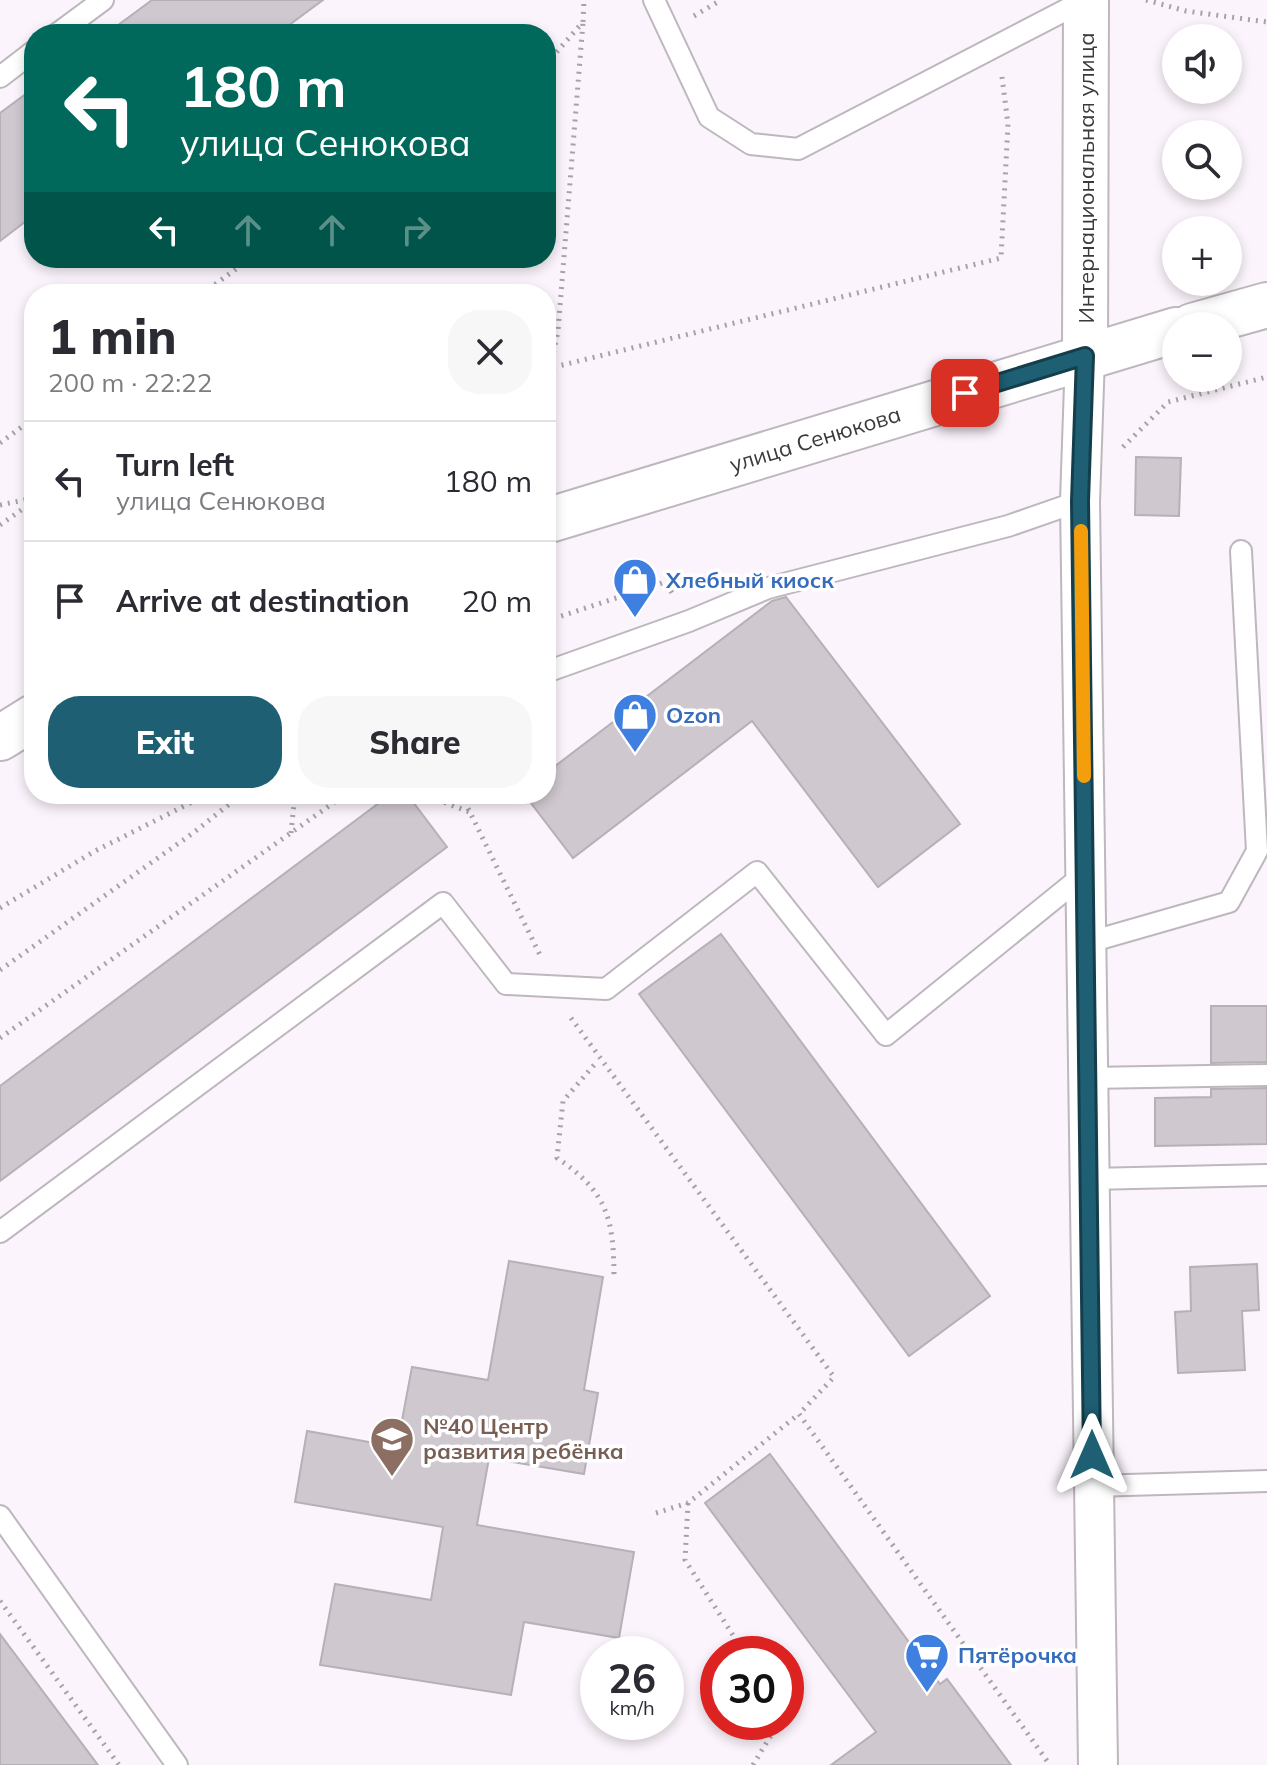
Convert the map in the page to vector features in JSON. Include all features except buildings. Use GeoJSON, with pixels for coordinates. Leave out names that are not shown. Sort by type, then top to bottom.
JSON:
{"type":"FeatureCollection","features":[{"type":"Feature","properties":{"kind":"main road","name":"Интернациональная улица"},"geometry":{"type":"LineString","coordinates":[[1085,356],[1086,0]]}},
{"type":"Feature","properties":{"kind":"main road"},"geometry":{"type":"LineString","coordinates":[[1242,312],[1267,305]]}},
{"type":"Feature","properties":{"kind":"main road","name":"улица Сенюкова"},"geometry":{"type":"LineString","coordinates":[[556,518],[1162,334]]}},
{"type":"Feature","properties":{"kind":"main road"},"geometry":{"type":"LineString","coordinates":[[0,738],[24,723]]}},
{"type":"Feature","properties":{"kind":"street"},"geometry":{"type":"LineString","coordinates":[[1085,356],[1080,501],[1098,1765]]}},
{"type":"Feature","properties":{"kind":"lane"},"geometry":{"type":"LineString","coordinates":[[71,24],[103,0]]}},
{"type":"Feature","properties":{"kind":"lane"},"geometry":{"type":"LineString","coordinates":[[654,0],[709,117],[751,144],[798,149],[1086,0]]}},
{"type":"Feature","properties":{"kind":"lane"},"geometry":{"type":"LineString","coordinates":[[0,77],[24,59]]}},
{"type":"Feature","properties":{"kind":"lane"},"geometry":{"type":"LineString","coordinates":[[556,668],[689,621],[768,588],[1008,526],[1080,501]]}},
{"type":"Feature","properties":{"kind":"lane"},"geometry":{"type":"LineString","coordinates":[[1086,943],[1229,902],[1257,851],[1241,551]]}},
{"type":"Feature","properties":{"kind":"lane"},"geometry":{"type":"LineString","coordinates":[[0,1232],[443,903],[506,984],[606,989],[757,872],[886,1035],[1086,873]]}},
{"type":"Feature","properties":{"kind":"lane"},"geometry":{"type":"LineString","coordinates":[[1088,1078],[1267,1075]]}},
{"type":"Feature","properties":{"kind":"lane"},"geometry":{"type":"LineString","coordinates":[[1090,1179],[1267,1175]]}},
{"type":"Feature","properties":{"kind":"lane"},"geometry":{"type":"LineString","coordinates":[[1092,1486],[1267,1481]]}},
{"type":"Feature","properties":{"kind":"lane"},"geometry":{"type":"LineString","coordinates":[[0,1516],[177,1765]]}},
{"type":"Feature","properties":{"kind":"path"},"geometry":{"type":"LineString","coordinates":[[556,338],[584,0]]}},
{"type":"Feature","properties":{"kind":"path"},"geometry":{"type":"LineString","coordinates":[[1146,0],[1186,11],[1267,22]]}},
{"type":"Feature","properties":{"kind":"path"},"geometry":{"type":"LineString","coordinates":[[556,53],[583,22]]}},
{"type":"Feature","properties":{"kind":"path"},"geometry":{"type":"LineString","coordinates":[[556,366],[1001,258],[1008,124],[997,45]]}},
{"type":"Feature","properties":{"kind":"path"},"geometry":{"type":"LineString","coordinates":[[216,284],[237,268]]}},
{"type":"Feature","properties":{"kind":"path"},"geometry":{"type":"LineString","coordinates":[[1080,501],[1118,452],[1168,402],[1267,377]]}},
{"type":"Feature","properties":{"kind":"path"},"geometry":{"type":"LineString","coordinates":[[0,443],[24,425]]}},
{"type":"Feature","properties":{"kind":"path"},"geometry":{"type":"LineString","coordinates":[[0,505],[24,501]]}},
{"type":"Feature","properties":{"kind":"path"},"geometry":{"type":"LineString","coordinates":[[0,525],[24,507]]}},
{"type":"Feature","properties":{"kind":"path"},"geometry":{"type":"LineString","coordinates":[[556,618],[665,582],[689,621]]}},
{"type":"Feature","properties":{"kind":"path"},"geometry":{"type":"LineString","coordinates":[[0,908],[95,851],[188,804]]}},
{"type":"Feature","properties":{"kind":"path"},"geometry":{"type":"LineString","coordinates":[[1,968],[229,804]]}},
{"type":"Feature","properties":{"kind":"path"},"geometry":{"type":"LineString","coordinates":[[291,833],[294,804]]}},
{"type":"Feature","properties":{"kind":"path"},"geometry":{"type":"LineString","coordinates":[[0,1038],[332,804]]}},
{"type":"Feature","properties":{"kind":"path"},"geometry":{"type":"LineString","coordinates":[[449,804],[473,813]]}},
{"type":"Feature","properties":{"kind":"path"},"geometry":{"type":"LineString","coordinates":[[467,804],[572,1019],[834,1377],[799,1414],[688,1503],[656,1513]]}},
{"type":"Feature","properties":{"kind":"path"},"geometry":{"type":"LineString","coordinates":[[594,1065],[563,1101],[557,1158],[584,1177],[607,1209],[614,1246],[614,1279]]}},
{"type":"Feature","properties":{"kind":"path"},"geometry":{"type":"LineString","coordinates":[[799,1414],[1050,1765]]}},
{"type":"Feature","properties":{"kind":"path"},"geometry":{"type":"LineString","coordinates":[[688,1503],[685,1560],[734,1636]]}},
{"type":"Feature","properties":{"kind":"path"},"geometry":{"type":"LineString","coordinates":[[0,1601],[119,1765]]}},
{"type":"Feature","properties":{"kind":"path"},"geometry":{"type":"LineString","coordinates":[[753,1765],[768,1740]]}},
{"type":"Feature","properties":{"kind":"slow traffic"},"geometry":{"type":"LineString","coordinates":[[1081,531],[1084,776]]}},
{"type":"Feature","properties":{"kind":"place","name":"Хлебный киоск"},"geometry":{"type":"Point","coordinates":[635,619]}},
{"type":"Feature","properties":{"kind":"place","name":"Ozon"},"geometry":{"type":"Point","coordinates":[635,754]}},
{"type":"Feature","properties":{"kind":"place","name":"№40 Центр развития ребёнка"},"geometry":{"type":"Point","coordinates":[392,1478]}},
{"type":"Feature","properties":{"kind":"place","name":"Пятёрочка"},"geometry":{"type":"Point","coordinates":[927,1694]}},
{"type":"Feature","properties":{"kind":"route"},"geometry":{"type":"LineString","coordinates":[[965,393],[1085,356],[1080,501],[1092,1455]]}}]}
